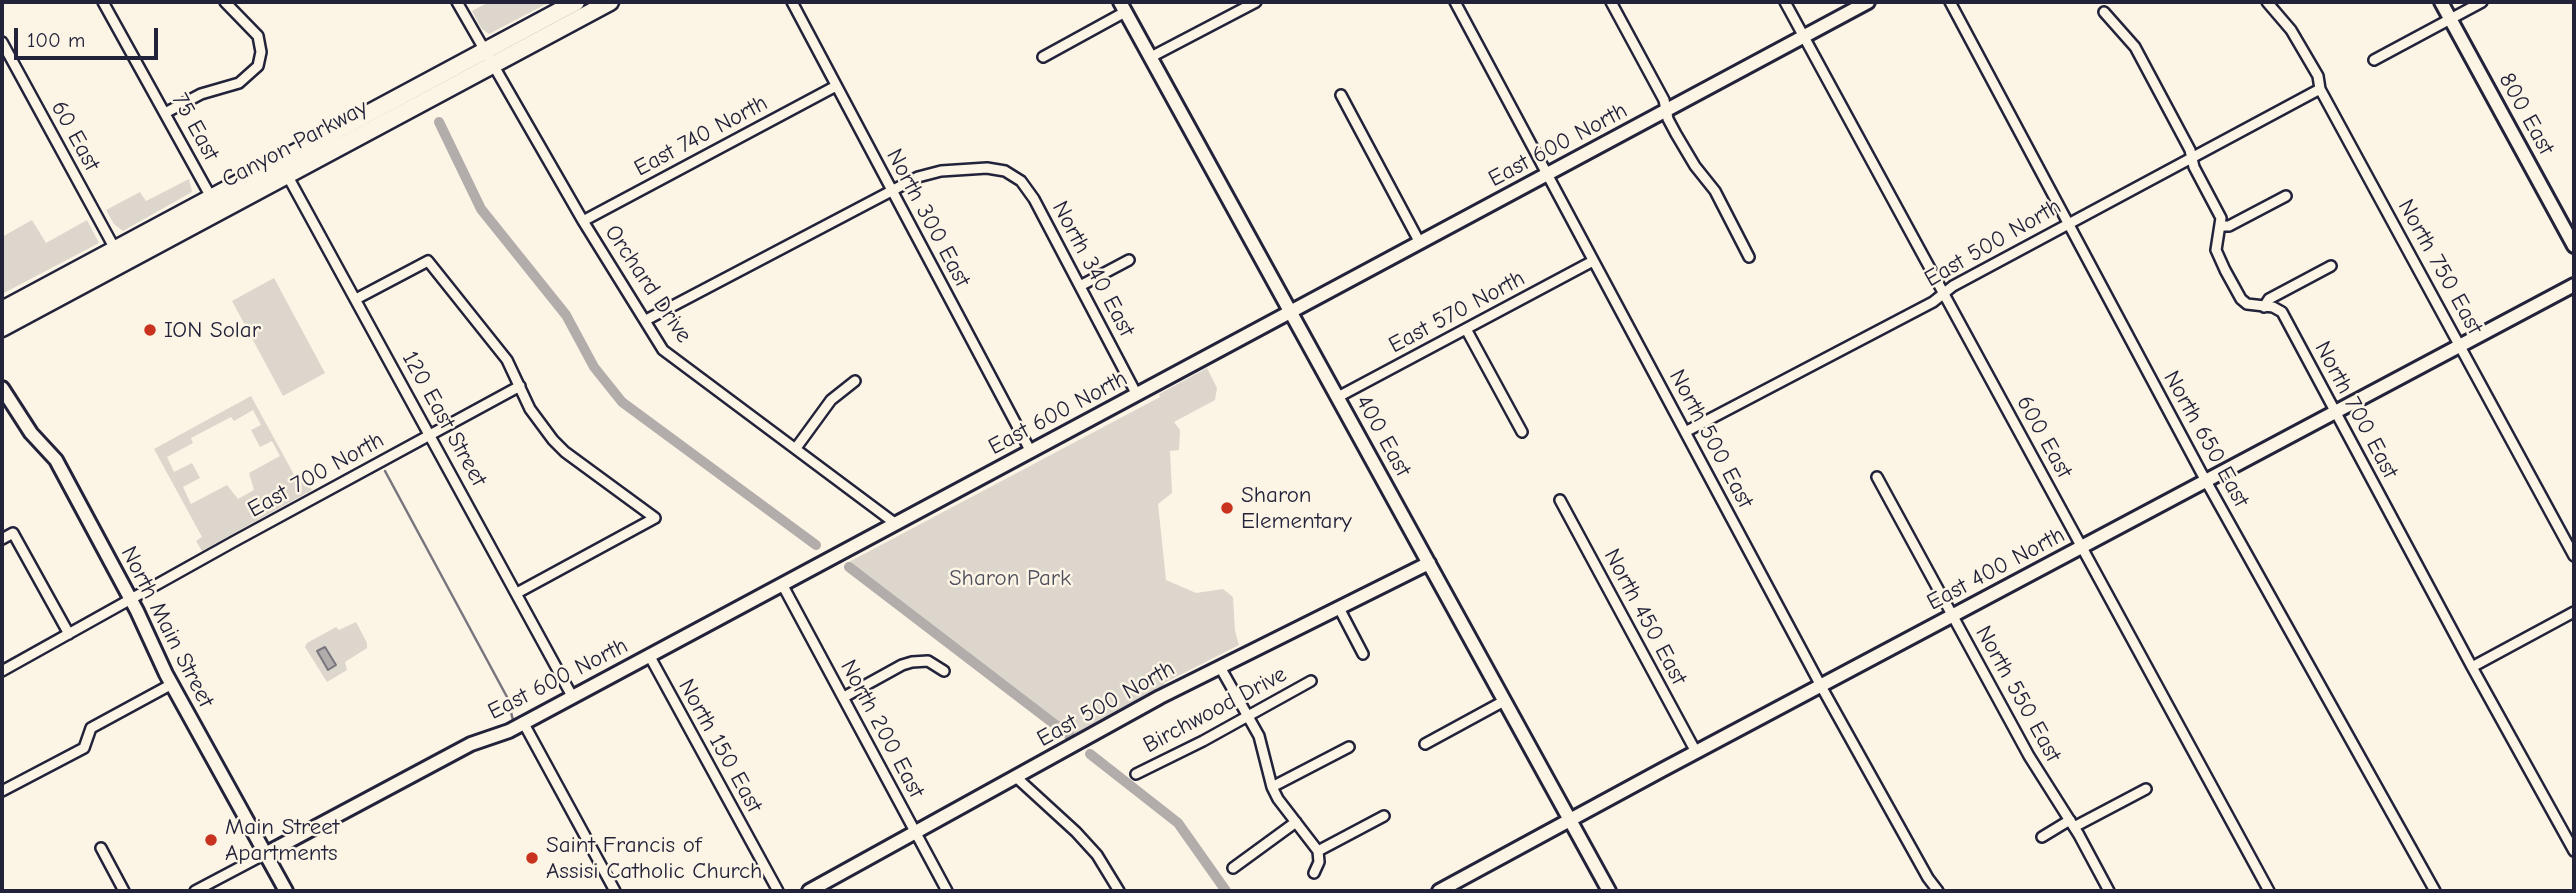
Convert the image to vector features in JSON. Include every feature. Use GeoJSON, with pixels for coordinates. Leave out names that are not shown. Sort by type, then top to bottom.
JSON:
{"type":"FeatureCollection","features":[{"type":"Feature","properties":{"kind":"highway","name":"Canyon Parkway"},"geometry":{"type":"LineString","coordinates":[[490,57],[576,2]]}},
{"type":"Feature","properties":{"kind":"highway","name":"Canyon Parkway"},"geometry":{"type":"LineString","coordinates":[[2,328],[283,168],[490,57],[610,2]]}},
{"type":"Feature","properties":{"kind":"highway","name":"Canyon Parkway"},"geometry":{"type":"LineString","coordinates":[[2,310],[211,197],[283,168]]}},
{"type":"Feature","properties":{"kind":"street","name":"75 East"},"geometry":{"type":"LineString","coordinates":[[103,2],[211,197]]}},
{"type":"Feature","properties":{"kind":"street"},"geometry":{"type":"LineString","coordinates":[[166,113],[201,94],[239,83],[258,66],[261,52],[258,36],[225,2]]}},
{"type":"Feature","properties":{"kind":"street","name":"Orchard Drive"},"geometry":{"type":"LineString","coordinates":[[457,2],[583,221],[656,340],[672,358],[896,524]]}},
{"type":"Feature","properties":{"kind":"street","name":"North 300 East"},"geometry":{"type":"LineString","coordinates":[[792,2],[1031,452]]}},
{"type":"Feature","properties":{"kind":"street"},"geometry":{"type":"LineString","coordinates":[[1151,57],[1256,2]]}},
{"type":"Feature","properties":{"kind":"street","name":"North 500 East"},"geometry":{"type":"LineString","coordinates":[[1455,2],[1821,686],[1928,878],[1938,891]]}},
{"type":"Feature","properties":{"kind":"street"},"geometry":{"type":"LineString","coordinates":[[1611,2],[1664,100],[1668,118],[1686,153],[1715,191],[1749,257]]}},
{"type":"Feature","properties":{"kind":"street","name":"600 East"},"geometry":{"type":"LineString","coordinates":[[1785,2],[2270,891]]}},
{"type":"Feature","properties":{"kind":"street","name":"East 600 North"},"geometry":{"type":"LineString","coordinates":[[265,855],[471,744],[494,737],[523,722],[896,524],[1868,2]]}},
{"type":"Feature","properties":{"kind":"street","name":"North 650 East"},"geometry":{"type":"LineString","coordinates":[[1950,2],[2067,225],[2435,891]]}},
{"type":"Feature","properties":{"kind":"street","name":"North 750 East"},"geometry":{"type":"LineString","coordinates":[[2267,2],[2291,30],[2318,76],[2320,89],[2574,556]]}},
{"type":"Feature","properties":{"kind":"street","name":"800 East"},"geometry":{"type":"LineString","coordinates":[[2441,2],[2574,246]]}},
{"type":"Feature","properties":{"kind":"street"},"geometry":{"type":"LineString","coordinates":[[2374,60],[2482,2]]}},
{"type":"Feature","properties":{"kind":"street"},"geometry":{"type":"LineString","coordinates":[[1042,57],[1122,7]]}},
{"type":"Feature","properties":{"kind":"street","name":"400 East"},"geometry":{"type":"LineString","coordinates":[[1122,7],[1609,891]]}},
{"type":"Feature","properties":{"kind":"street","name":"North 700 East"},"geometry":{"type":"LineString","coordinates":[[2104,12],[2135,47],[2190,150],[2194,167],[2221,218],[2216,250],[2241,299],[2251,306],[2273,307],[2281,312],[2574,851]]}},
{"type":"Feature","properties":{"kind":"street","name":"60 East"},"geometry":{"type":"LineString","coordinates":[[2,41],[115,249]]}},
{"type":"Feature","properties":{"kind":"street","name":"East 740 North"},"geometry":{"type":"LineString","coordinates":[[583,221],[836,86]]}},
{"type":"Feature","properties":{"kind":"street","name":"East 500 North"},"geometry":{"type":"LineString","coordinates":[[1686,431],[1923,307],[1953,286],[2320,89]]}},
{"type":"Feature","properties":{"kind":"street"},"geometry":{"type":"LineString","coordinates":[[1341,95],[1420,243]]}},
{"type":"Feature","properties":{"kind":"street","name":"120 East Street"},"geometry":{"type":"LineString","coordinates":[[283,168],[572,696]]}},
{"type":"Feature","properties":{"kind":"street","name":"North 340 East"},"geometry":{"type":"LineString","coordinates":[[891,190],[918,177],[941,171],[987,168],[1005,171],[1021,181],[1034,199],[1137,395]]}},
{"type":"Feature","properties":{"kind":"street"},"geometry":{"type":"LineString","coordinates":[[646,320],[891,190]]}},
{"type":"Feature","properties":{"kind":"street"},"geometry":{"type":"LineString","coordinates":[[2221,226],[2230,226],[2286,196]]}},
{"type":"Feature","properties":{"kind":"street"},"geometry":{"type":"LineString","coordinates":[[1080,286],[1129,260]]}},
{"type":"Feature","properties":{"kind":"street"},"geometry":{"type":"LineString","coordinates":[[356,299],[428,261],[507,360],[530,409],[553,440],[565,452],[655,518],[517,593]]}},
{"type":"Feature","properties":{"kind":"street","name":"East 570 North"},"geometry":{"type":"LineString","coordinates":[[1338,397],[1594,261]]}},
{"type":"Feature","properties":{"kind":"street"},"geometry":{"type":"LineString","coordinates":[[2264,307],[2269,299],[2331,266]]}},
{"type":"Feature","properties":{"kind":"street","name":"East 400 North"},"geometry":{"type":"LineString","coordinates":[[1439,891],[2574,285]]}},
{"type":"Feature","properties":{"kind":"street"},"geometry":{"type":"LineString","coordinates":[[1466,329],[1522,432]]}},
{"type":"Feature","properties":{"kind":"street"},"geometry":{"type":"LineString","coordinates":[[796,449],[831,401],[855,381]]}},
{"type":"Feature","properties":{"kind":"street","name":"East 700 North"},"geometry":{"type":"LineString","coordinates":[[2,671],[520,386]]}},
{"type":"Feature","properties":{"kind":"street","name":"North Main Street"},"geometry":{"type":"LineString","coordinates":[[2,388],[31,433],[56,460],[131,599],[172,684],[286,891]]}},
{"type":"Feature","properties":{"kind":"street","name":"North 550 East"},"geometry":{"type":"LineString","coordinates":[[1877,477],[2029,756],[2072,824],[2109,891]]}},
{"type":"Feature","properties":{"kind":"street","name":"North 450 East"},"geometry":{"type":"LineString","coordinates":[[1560,500],[1696,752]]}},
{"type":"Feature","properties":{"kind":"street"},"geometry":{"type":"LineString","coordinates":[[2,539],[13,533],[69,634]]}},
{"type":"Feature","properties":{"kind":"street","name":"East 500 North"},"geometry":{"type":"LineString","coordinates":[[809,891],[1160,697],[1429,563]]}},
{"type":"Feature","properties":{"kind":"street","name":"North 200 East"},"geometry":{"type":"LineString","coordinates":[[782,584],[947,891]]}},
{"type":"Feature","properties":{"kind":"street"},"geometry":{"type":"LineString","coordinates":[[1339,608],[1363,654]]}},
{"type":"Feature","properties":{"kind":"street"},"geometry":{"type":"LineString","coordinates":[[2472,667],[2574,612]]}},
{"type":"Feature","properties":{"kind":"street","name":"North 150 East"},"geometry":{"type":"LineString","coordinates":[[649,655],[778,891]]}},
{"type":"Feature","properties":{"kind":"street"},"geometry":{"type":"LineString","coordinates":[[844,696],[912,662],[928,661],[944,671]]}},
{"type":"Feature","properties":{"kind":"street"},"geometry":{"type":"LineString","coordinates":[[1220,667],[1263,744],[1272,787],[1318,851],[1314,873]]}},
{"type":"Feature","properties":{"kind":"street","name":"Birchwood Drive"},"geometry":{"type":"LineString","coordinates":[[1136,774],[1311,681]]}},
{"type":"Feature","properties":{"kind":"street"},"geometry":{"type":"LineString","coordinates":[[2,791],[84,747],[91,728],[172,684]]}},
{"type":"Feature","properties":{"kind":"street"},"geometry":{"type":"LineString","coordinates":[[1425,744],[1504,701]]}},
{"type":"Feature","properties":{"kind":"street"},"geometry":{"type":"LineString","coordinates":[[523,722],[615,891]]}},
{"type":"Feature","properties":{"kind":"street"},"geometry":{"type":"LineString","coordinates":[[1272,787],[1349,747]]}},
{"type":"Feature","properties":{"kind":"street"},"geometry":{"type":"LineString","coordinates":[[1017,778],[1097,855],[1119,891]]}},
{"type":"Feature","properties":{"kind":"street"},"geometry":{"type":"LineString","coordinates":[[2042,837],[2146,789]]}},
{"type":"Feature","properties":{"kind":"street"},"geometry":{"type":"LineString","coordinates":[[1318,851],[1384,816]]}},
{"type":"Feature","properties":{"kind":"street"},"geometry":{"type":"LineString","coordinates":[[1233,868],[1296,822]]}},
{"type":"Feature","properties":{"kind":"street"},"geometry":{"type":"LineString","coordinates":[[101,848],[124,891]]}},
{"type":"Feature","properties":{"kind":"street"},"geometry":{"type":"LineString","coordinates":[[195,891],[265,855]]}},
{"type":"Feature","properties":{"kind":"green space"},"geometry":{"type":"Polygon","coordinates":[[[489,2],[550,2],[489,34],[481,28],[472,11],[489,2]]]}},
{"type":"Feature","properties":{"kind":"green space"},"geometry":{"type":"Polygon","coordinates":[[[189,179],[192,192],[123,231],[114,224],[106,210],[140,192],[146,201],[189,179]]]}},
{"type":"Feature","properties":{"kind":"green space"},"geometry":{"type":"Polygon","coordinates":[[[32,220],[46,243],[87,220],[99,243],[2,294],[2,237],[32,220]]]}},
{"type":"Feature","properties":{"kind":"green space"},"geometry":{"type":"Polygon","coordinates":[[[274,278],[325,373],[283,396],[232,301],[274,278]]]}},
{"type":"Feature","properties":{"kind":"green space","name":"Sharon Park"},"geometry":{"type":"Polygon","coordinates":[[[1207,368],[1217,388],[1215,400],[1174,422],[1180,430],[1179,450],[1170,451],[1172,493],[1158,504],[1166,580],[1196,593],[1223,589],[1233,597],[1235,631],[1239,645],[1164,683],[1166,687],[1076,736],[847,563],[1160,397],[1159,394],[1207,368]]]}},
{"type":"Feature","properties":{"kind":"green space"},"geometry":{"type":"Polygon","coordinates":[[[251,396],[298,482],[306,478],[312,490],[202,551],[196,541],[202,537],[154,449],[251,396]],[[253,410],[234,421],[231,417],[191,438],[193,443],[167,457],[174,472],[192,463],[200,478],[183,487],[191,504],[227,485],[238,499],[254,490],[249,473],[280,456],[272,441],[260,447],[251,430],[261,425],[253,410]]]}},
{"type":"Feature","properties":{"kind":"green space"},"geometry":{"type":"Polygon","coordinates":[[[356,622],[367,648],[345,662],[347,670],[327,682],[305,647],[307,643],[336,627],[339,630],[356,622]]]}},
{"type":"Feature","properties":{"kind":"shaded area"},"geometry":{"type":"Polygon","coordinates":[[[325,647],[336,665],[328,670],[317,651],[325,647]]]}},
{"type":"Feature","properties":{"kind":"waterway"},"geometry":{"type":"LineString","coordinates":[[439,122],[481,209],[566,315],[594,367],[622,402],[816,545]]}},
{"type":"Feature","properties":{"kind":"waterway"},"geometry":{"type":"LineString","coordinates":[[385,471],[507,697],[513,720]]}},
{"type":"Feature","properties":{"kind":"waterway"},"geometry":{"type":"LineString","coordinates":[[849,567],[1070,736]]}},
{"type":"Feature","properties":{"kind":"waterway"},"geometry":{"type":"LineString","coordinates":[[1090,754],[1178,823],[1226,891]]}},
{"type":"Feature","properties":{"kind":"place","name":"ION Solar"},"geometry":{"type":"Point","coordinates":[150,330]}},
{"type":"Feature","properties":{"kind":"place","name":"Sharon Elementary"},"geometry":{"type":"Point","coordinates":[1227,508]}},
{"type":"Feature","properties":{"kind":"place","name":"Main Street Apartments"},"geometry":{"type":"Point","coordinates":[211,840]}},
{"type":"Feature","properties":{"kind":"place","name":"Saint Francis of Assisi Catholic Church"},"geometry":{"type":"Point","coordinates":[532,858]}}]}
